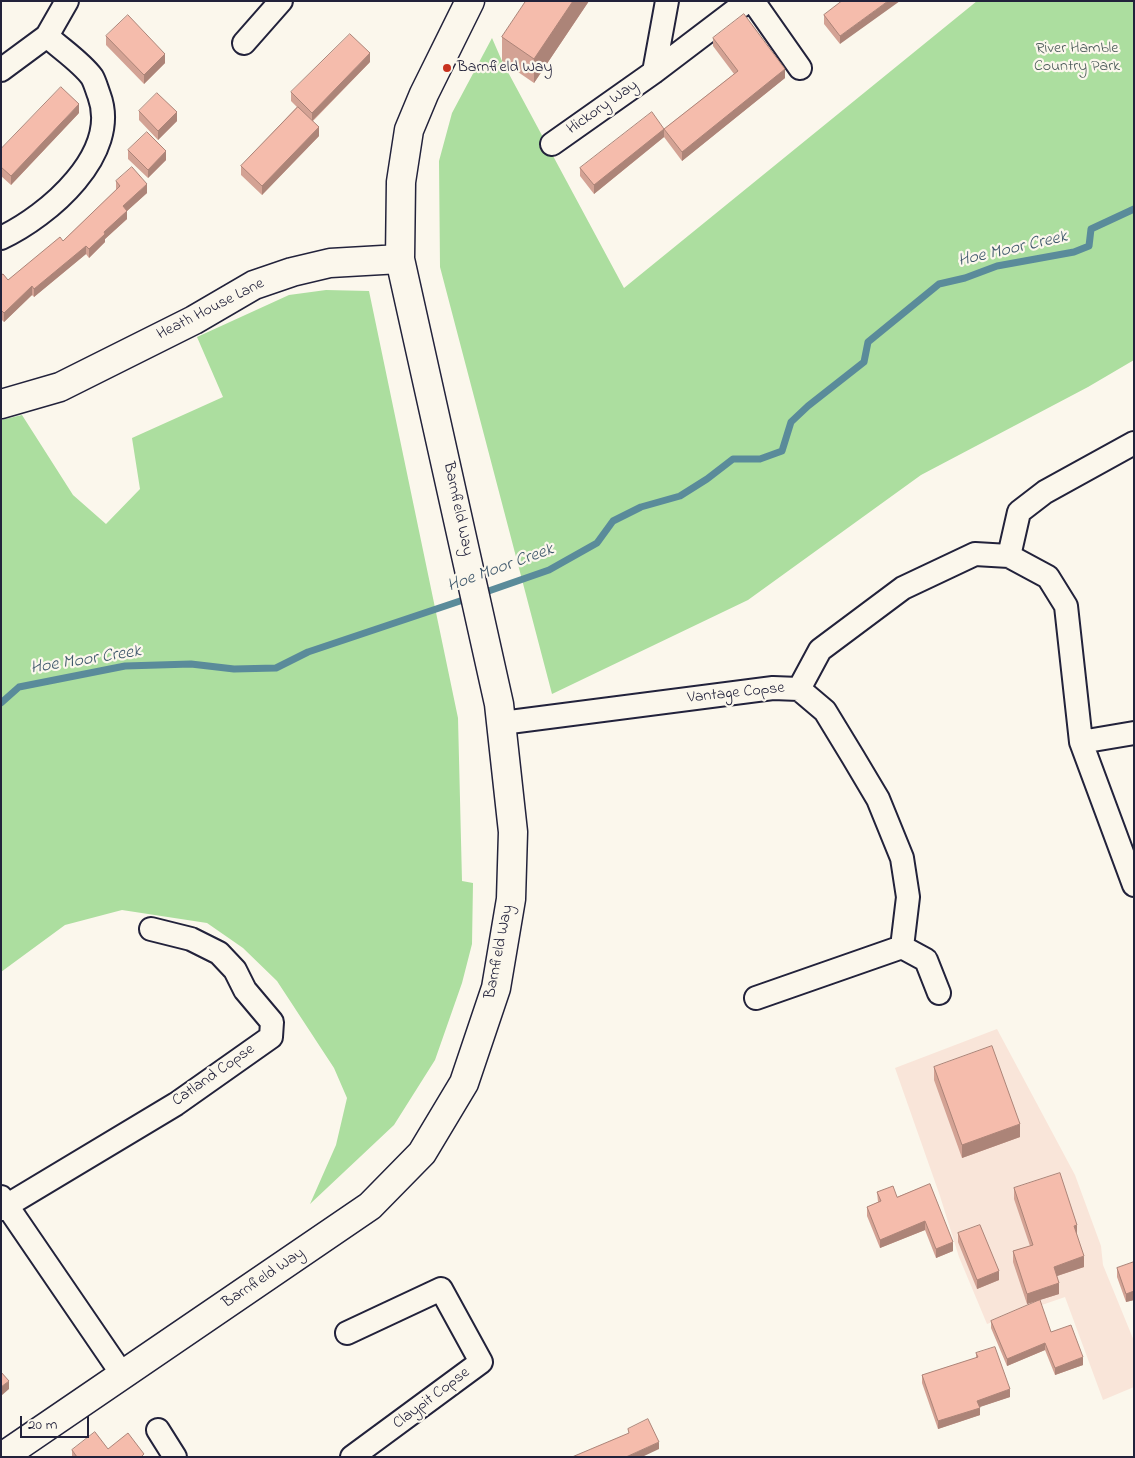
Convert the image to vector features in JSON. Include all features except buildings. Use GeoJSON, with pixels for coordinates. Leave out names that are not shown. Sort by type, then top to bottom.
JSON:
{"type":"FeatureCollection","features":[{"type":"Feature","properties":{"kind":"street"},"geometry":{"type":"LineString","coordinates":[[1,70],[47,36],[67,1]]}},
{"type":"Feature","properties":{"kind":"street"},"geometry":{"type":"LineString","coordinates":[[400,259],[401,182],[408,130],[470,1]]}},
{"type":"Feature","properties":{"kind":"street","name":"Hickory Way"},"geometry":{"type":"LineString","coordinates":[[654,72],[667,1]]}},
{"type":"Feature","properties":{"kind":"street","name":"Hickory Way"},"geometry":{"type":"LineString","coordinates":[[552,144],[654,72],[741,6],[743,1]]}},
{"type":"Feature","properties":{"kind":"street"},"geometry":{"type":"LineString","coordinates":[[754,1],[800,68]]}},
{"type":"Feature","properties":{"kind":"street"},"geometry":{"type":"LineString","coordinates":[[244,43],[280,2]]}},
{"type":"Feature","properties":{"kind":"street"},"geometry":{"type":"LineString","coordinates":[[1,238],[25,226],[75,183],[91,158],[99,140],[103,120],[102,110],[92,78],[47,36]]}},
{"type":"Feature","properties":{"kind":"street","name":"Heath House Lane"},"geometry":{"type":"LineString","coordinates":[[1,404],[60,386],[194,320],[254,285],[292,272],[330,263],[400,259]]}},
{"type":"Feature","properties":{"kind":"street","name":"Barnfield Way"},"geometry":{"type":"LineString","coordinates":[[2,1457],[370,1206],[422,1153],[464,1083],[496,988],[511,899],[513,832],[501,714],[400,259]]}},
{"type":"Feature","properties":{"kind":"street"},"geometry":{"type":"LineString","coordinates":[[1009,556],[1019,512],[1045,492],[1134,443]]}},
{"type":"Feature","properties":{"kind":"street","name":"Vantage Copse"},"geometry":{"type":"LineString","coordinates":[[501,714],[773,688],[799,689],[820,650],[903,588],[975,554],[1009,556],[1048,576],[1066,606],[1081,742],[1134,886]]}},
{"type":"Feature","properties":{"kind":"street"},"geometry":{"type":"LineString","coordinates":[[799,689],[825,711],[878,799],[902,858],[908,897],[902,947]]}},
{"type":"Feature","properties":{"kind":"street"},"geometry":{"type":"LineString","coordinates":[[1081,742],[1134,734]]}},
{"type":"Feature","properties":{"kind":"street","name":"Catland Copse"},"geometry":{"type":"LineString","coordinates":[[122,1374],[3,1204],[176,1104],[271,1037],[272,1022],[245,990],[235,970],[219,953],[191,939],[151,929]]}},
{"type":"Feature","properties":{"kind":"street"},"geometry":{"type":"LineString","coordinates":[[756,998],[902,947],[926,960],[939,993]]}},
{"type":"Feature","properties":{"kind":"street","name":"Claypit Copse"},"geometry":{"type":"LineString","coordinates":[[347,1333],[441,1289],[481,1362],[352,1457]]}},
{"type":"Feature","properties":{"kind":"street"},"geometry":{"type":"LineString","coordinates":[[158,1430],[175,1457]]}},
{"type":"Feature","properties":{"kind":"shaded area"},"geometry":{"type":"Polygon","coordinates":[[[997,1029],[1075,1175],[1101,1246],[1103,1265],[1134,1341],[1134,1387],[1103,1400],[1065,1297],[987,1324],[959,1257],[940,1196],[895,1068],[997,1029]]]}},
{"type":"Feature","properties":{"kind":"green space","name":"River Hamble Country Park"},"geometry":{"type":"Polygon","coordinates":[[[977,1],[1134,1],[1134,360],[1088,387],[921,475],[748,600],[552,694],[440,267],[439,161],[452,113],[492,38],[502,61],[624,288],[977,1]]]}},
{"type":"Feature","properties":{"kind":"green space"},"geometry":{"type":"Polygon","coordinates":[[[326,290],[369,291],[458,718],[462,881],[473,883],[472,944],[462,983],[435,1060],[394,1125],[310,1204],[336,1145],[347,1098],[334,1068],[277,981],[243,948],[207,923],[122,910],[65,925],[1,972],[1,420],[22,415],[73,495],[106,524],[140,489],[132,438],[223,397],[197,337],[289,295],[326,290]]]}},
{"type":"Feature","properties":{"kind":"waterway","name":"Hoe Moor Creek"},"geometry":{"type":"LineString","coordinates":[[480,594],[549,570],[597,543],[613,521],[641,507],[680,496],[707,479],[733,459],[760,459],[782,451],[791,422],[808,406],[864,362],[868,342],[939,284],[965,278],[997,266],[1074,252],[1089,246],[1091,229],[1134,209]]}},
{"type":"Feature","properties":{"kind":"waterway","name":"Hoe Moor Creek"},"geometry":{"type":"LineString","coordinates":[[1,703],[19,687],[125,666],[191,664],[234,669],[276,668],[308,652],[469,598]]}},
{"type":"Feature","properties":{"kind":"place","name":"Barnfield Way"},"geometry":{"type":"Point","coordinates":[447,68]}}]}
